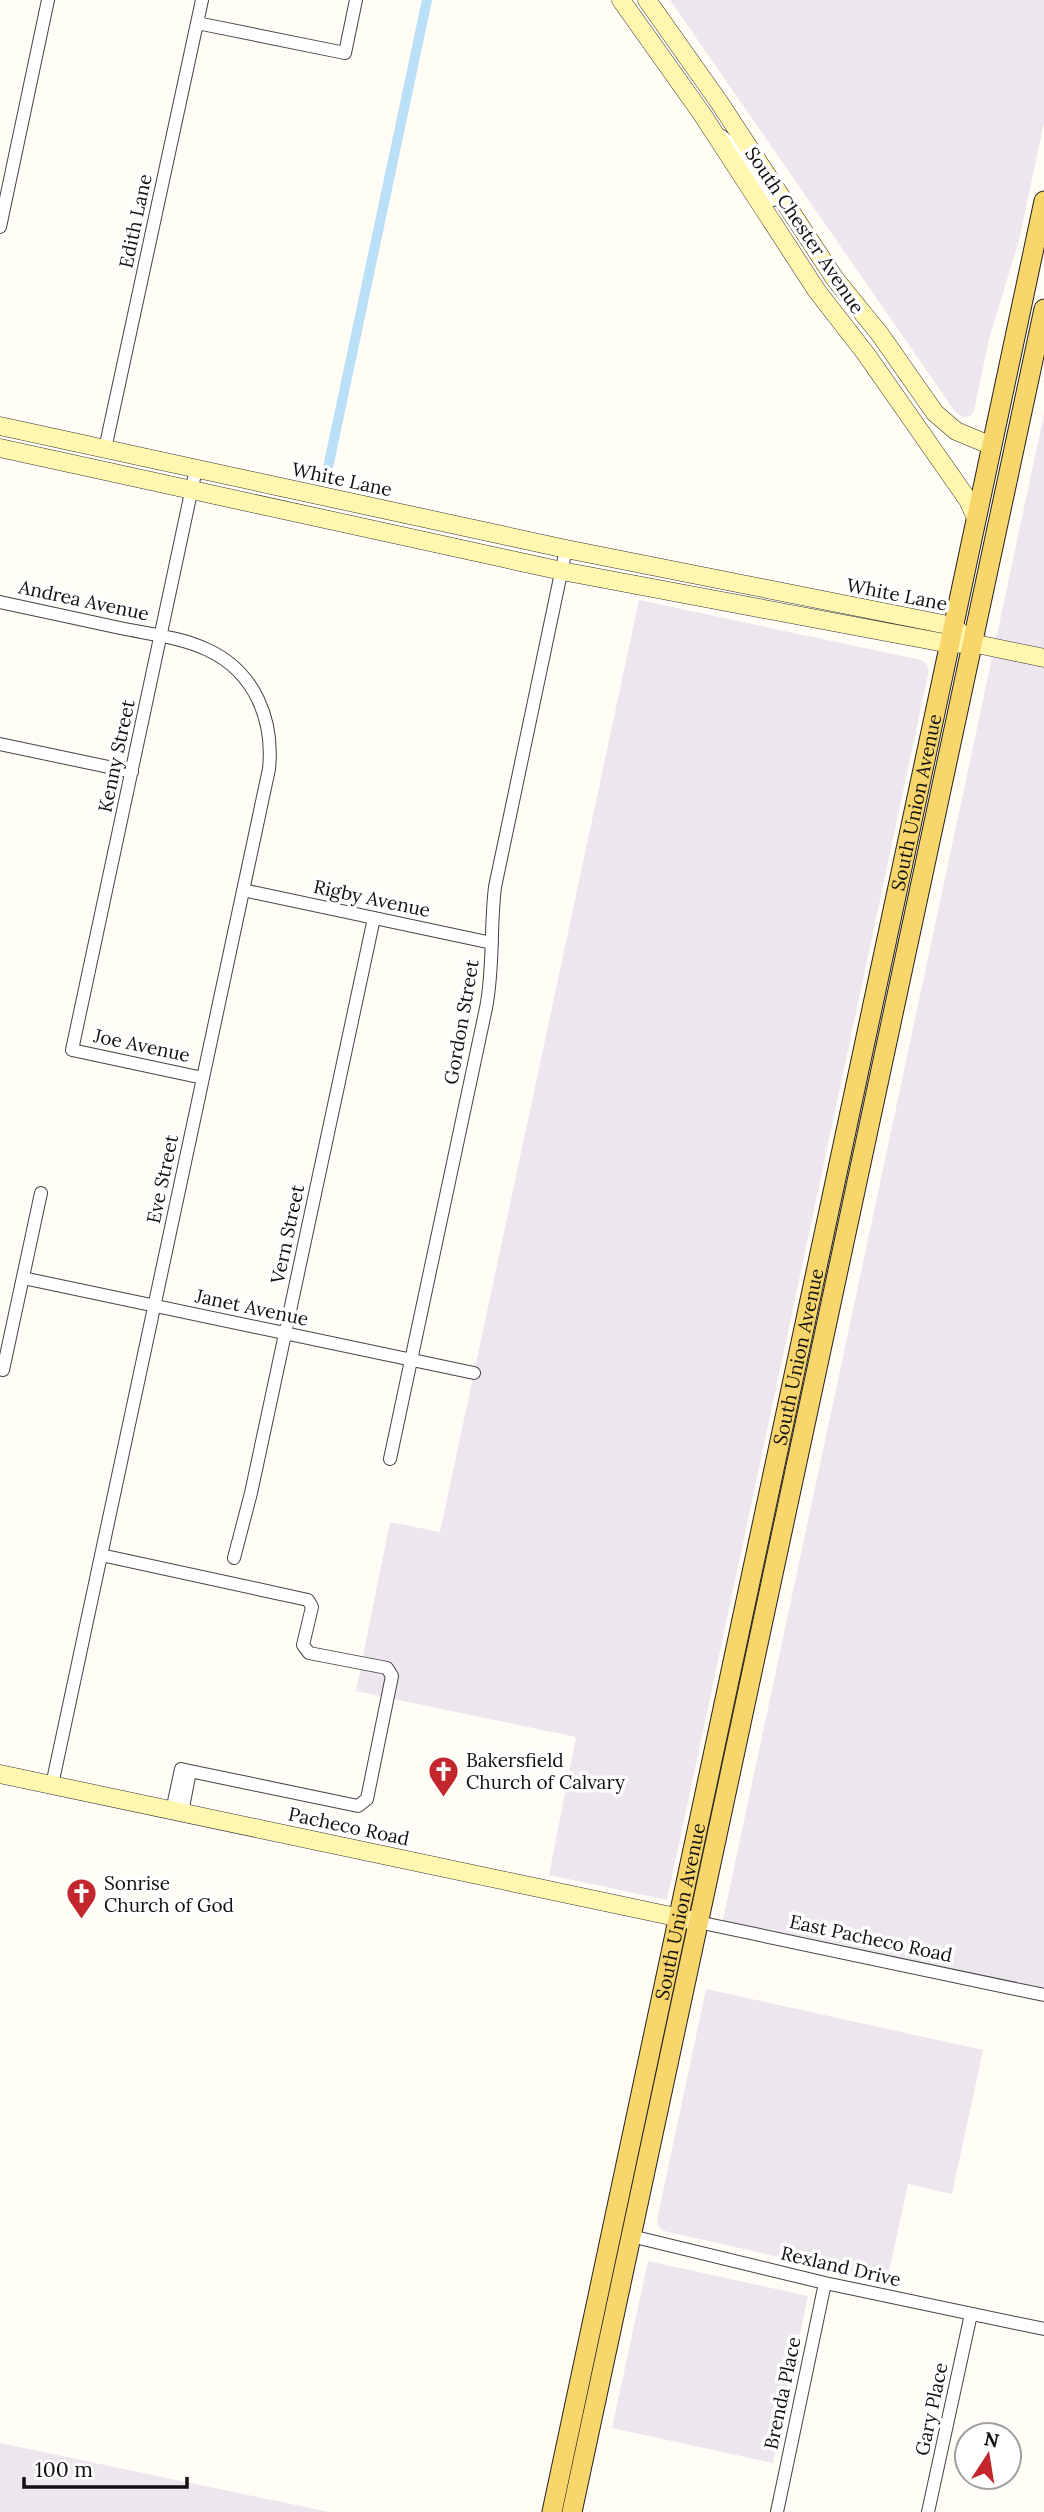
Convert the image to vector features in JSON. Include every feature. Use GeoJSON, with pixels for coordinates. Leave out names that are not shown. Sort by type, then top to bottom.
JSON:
{"type":"FeatureCollection","features":[{"type":"Feature","properties":{"kind":"main road","name":"South Chester Avenue"},"geometry":{"type":"LineString","coordinates":[[621,0],[710,127],[817,291],[882,375],[968,500],[976,518]]}},
{"type":"Feature","properties":{"kind":"main road","name":"South Chester Avenue"},"geometry":{"type":"LineString","coordinates":[[647,0],[719,103],[835,279],[878,333],[935,413],[956,431],[992,446]]}},
{"type":"Feature","properties":{"kind":"main road","name":"South Union Avenue"},"geometry":{"type":"LineString","coordinates":[[572,2512],[631,2236],[689,1920],[802,1343],[1044,201]]}},
{"type":"Feature","properties":{"kind":"main road","name":"South Union Avenue"},"geometry":{"type":"LineString","coordinates":[[552,2512],[639,2104],[689,1920],[801,1444],[1044,309]]}},
{"type":"Feature","properties":{"kind":"main road","name":"White Lane"},"geometry":{"type":"LineString","coordinates":[[0,426],[952,635],[972,643]]}},
{"type":"Feature","properties":{"kind":"main road"},"geometry":{"type":"LineString","coordinates":[[992,446],[999,453],[1000,459],[989,533],[992,553]]}},
{"type":"Feature","properties":{"kind":"main road","name":"White Lane"},"geometry":{"type":"LineString","coordinates":[[0,448],[562,571],[952,635]]}},
{"type":"Feature","properties":{"kind":"main road"},"geometry":{"type":"LineString","coordinates":[[972,643],[1044,658]]}},
{"type":"Feature","properties":{"kind":"main road"},"geometry":{"type":"LineString","coordinates":[[912,925],[903,921],[903,915],[919,848],[914,820]]}},
{"type":"Feature","properties":{"kind":"main road"},"geometry":{"type":"LineString","coordinates":[[874,1100],[867,1081],[885,1002],[881,996],[876,996]]}},
{"type":"Feature","properties":{"kind":"main road"},"geometry":{"type":"LineString","coordinates":[[838,1271],[832,1271],[828,1264],[844,1192],[839,1167]]}},
{"type":"Feature","properties":{"kind":"main road"},"geometry":{"type":"LineString","coordinates":[[801,1444],[794,1426],[810,1349],[802,1343]]}},
{"type":"Feature","properties":{"kind":"main road","name":"Pacheco Road"},"geometry":{"type":"LineString","coordinates":[[0,1774],[689,1920]]}},
{"type":"Feature","properties":{"kind":"main road"},"geometry":{"type":"LineString","coordinates":[[631,2236],[624,2226],[642,2135],[639,2104]]}},
{"type":"Feature","properties":{"kind":"main road"},"geometry":{"type":"LineString","coordinates":[[605,2360],[602,2328],[619,2244],[617,2229],[613,2226]]}},
{"type":"Feature","properties":{"kind":"street"},"geometry":{"type":"LineString","coordinates":[[0,227],[48,0]]}},
{"type":"Feature","properties":{"kind":"street","name":"Edith Lane"},"geometry":{"type":"LineString","coordinates":[[105,449],[202,0]]}},
{"type":"Feature","properties":{"kind":"street"},"geometry":{"type":"LineString","coordinates":[[197,23],[345,53],[356,0]]}},
{"type":"Feature","properties":{"kind":"street"},"geometry":{"type":"LineString","coordinates":[[710,127],[736,148],[767,196],[773,200],[781,198]]}},
{"type":"Feature","properties":{"kind":"street","name":"Kenny Street"},"geometry":{"type":"LineString","coordinates":[[72,1050],[196,469]]}},
{"type":"Feature","properties":{"kind":"street","name":"Gordon Street"},"geometry":{"type":"LineString","coordinates":[[390,1459],[486,1008],[492,965],[495,887],[566,549]]}},
{"type":"Feature","properties":{"kind":"street","name":"Andrea Avenue"},"geometry":{"type":"LineString","coordinates":[[0,602],[161,636]]}},
{"type":"Feature","properties":{"kind":"street","name":"Eve Street"},"geometry":{"type":"LineString","coordinates":[[52,1785],[271,752],[267,721],[253,689],[235,668],[208,650],[161,636]]}},
{"type":"Feature","properties":{"kind":"street"},"geometry":{"type":"LineString","coordinates":[[0,744],[132,772]]}},
{"type":"Feature","properties":{"kind":"street","name":"Rigby Avenue"},"geometry":{"type":"LineString","coordinates":[[243,890],[492,943]]}},
{"type":"Feature","properties":{"kind":"street","name":"Vern Street"},"geometry":{"type":"LineString","coordinates":[[234,1558],[251,1493],[374,918]]}},
{"type":"Feature","properties":{"kind":"street","name":"Joe Avenue"},"geometry":{"type":"LineString","coordinates":[[72,1050],[203,1078]]}},
{"type":"Feature","properties":{"kind":"street"},"geometry":{"type":"LineString","coordinates":[[2,1370],[41,1193]]}},
{"type":"Feature","properties":{"kind":"street","name":"Janet Avenue"},"geometry":{"type":"LineString","coordinates":[[23,1278],[474,1373]]}},
{"type":"Feature","properties":{"kind":"street"},"geometry":{"type":"LineString","coordinates":[[101,1555],[308,1600],[312,1607],[303,1645],[309,1653],[387,1668],[392,1676],[367,1799],[358,1806],[190,1771],[177,1812]]}},
{"type":"Feature","properties":{"kind":"street","name":"East Pacheco Road"},"geometry":{"type":"LineString","coordinates":[[689,1920],[1044,1995]]}},
{"type":"Feature","properties":{"kind":"street","name":"Rexland Drive"},"geometry":{"type":"LineString","coordinates":[[631,2236],[825,2283],[1044,2329]]}},
{"type":"Feature","properties":{"kind":"street","name":"Brenda Place"},"geometry":{"type":"LineString","coordinates":[[777,2512],[825,2283]]}},
{"type":"Feature","properties":{"kind":"street","name":"Gary Place"},"geometry":{"type":"LineString","coordinates":[[928,2512],[971,2314]]}},
{"type":"Feature","properties":{"kind":"shaded area"},"geometry":{"type":"Polygon","coordinates":[[[670,0],[1044,0],[1044,123],[1019,240],[989,339],[974,411],[970,416],[963,417],[956,413],[670,0]]]}},
{"type":"Feature","properties":{"kind":"shaded area"},"geometry":{"type":"Polygon","coordinates":[[[1044,414],[1044,1992],[722,1924],[1044,414]]]}},
{"type":"Feature","properties":{"kind":"shaded area"},"geometry":{"type":"Polygon","coordinates":[[[639,600],[921,660],[929,670],[667,1900],[549,1875],[576,1737],[356,1691],[390,1522],[440,1532],[639,600]]]}},
{"type":"Feature","properties":{"kind":"shaded area"},"geometry":{"type":"Polygon","coordinates":[[[706,1989],[983,2050],[952,2194],[908,2184],[887,2281],[664,2231],[659,2227],[657,2220],[706,1989]]]}},
{"type":"Feature","properties":{"kind":"shaded area"},"geometry":{"type":"Polygon","coordinates":[[[648,2261],[808,2296],[773,2463],[612,2428],[648,2261]]]}},
{"type":"Feature","properties":{"kind":"shaded area"},"geometry":{"type":"Polygon","coordinates":[[[0,2443],[329,2512],[0,2512],[0,2443]]]}},
{"type":"Feature","properties":{"kind":"waterway"},"geometry":{"type":"LineString","coordinates":[[327,472],[427,0]]}},
{"type":"Feature","properties":{"kind":"place","name":"Bakersfield Church of Calvary"},"geometry":{"type":"Point","coordinates":[443,1798]}},
{"type":"Feature","properties":{"kind":"place","name":"Sonrise Church of God"},"geometry":{"type":"Point","coordinates":[81,1921]}}]}
